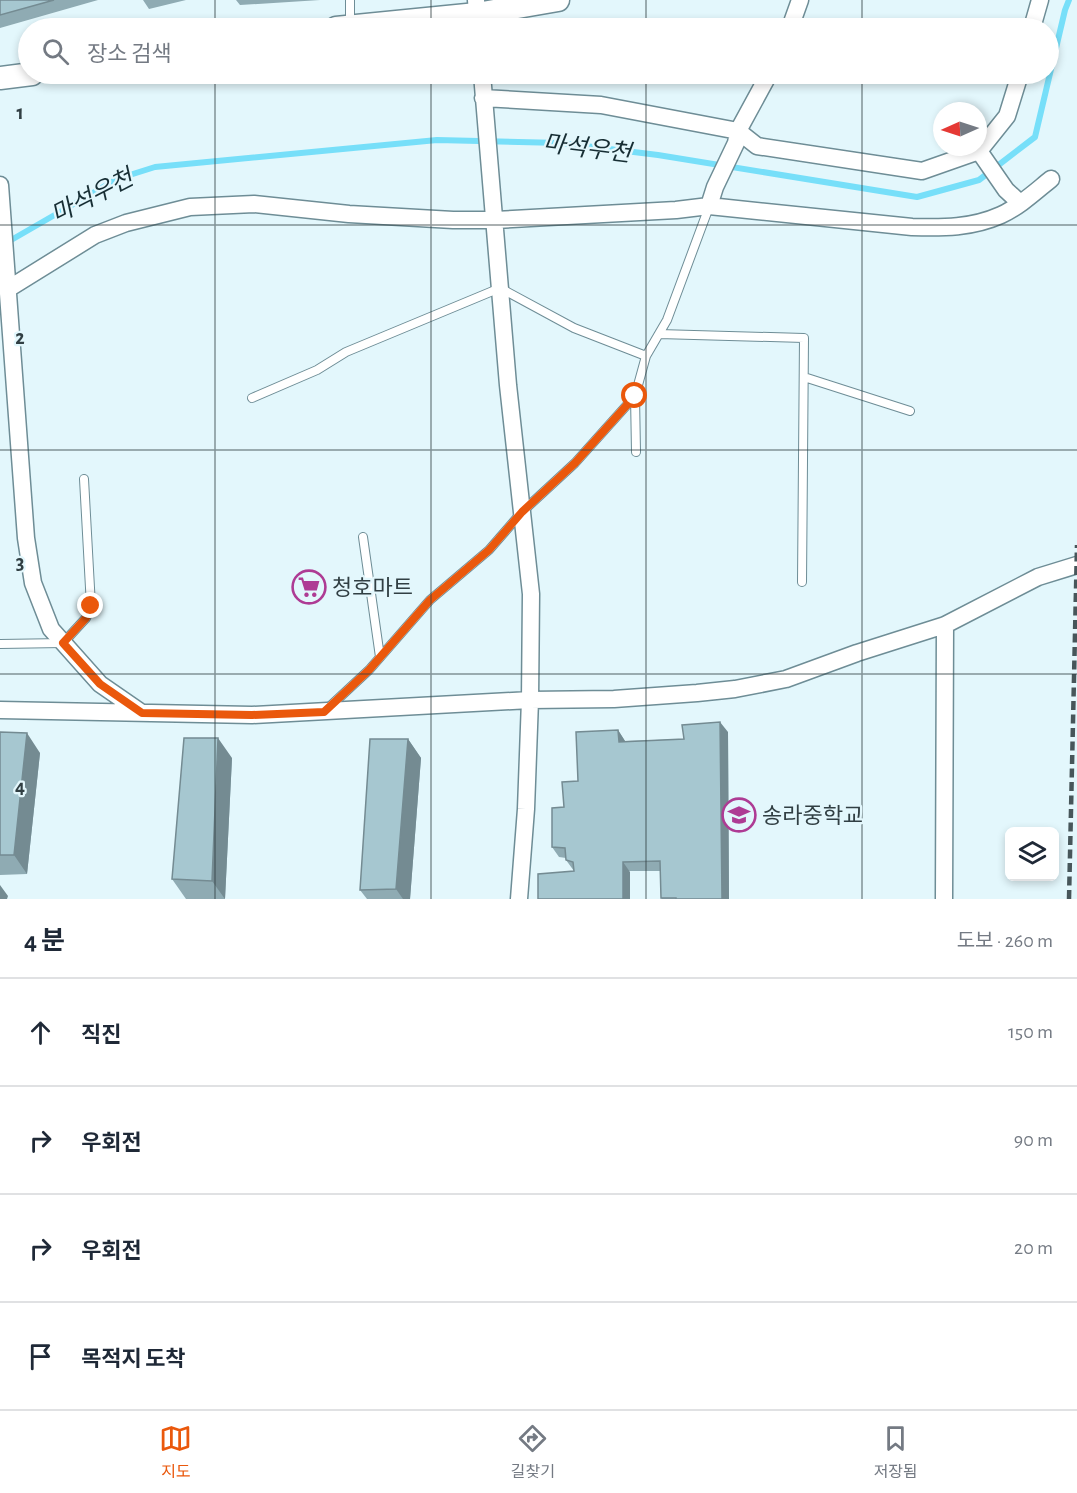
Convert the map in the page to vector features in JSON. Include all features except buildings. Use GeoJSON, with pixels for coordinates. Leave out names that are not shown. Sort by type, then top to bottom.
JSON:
{"type":"FeatureCollection","features":[{"type":"Feature","properties":{"kind":"main road"},"geometry":{"type":"LineString","coordinates":[[436,18],[477,14],[558,0]]}},
{"type":"Feature","properties":{"kind":"main road"},"geometry":{"type":"LineString","coordinates":[[0,78],[18,76]]}},
{"type":"Feature","properties":{"kind":"street"},"geometry":{"type":"LineString","coordinates":[[794,18],[800,0]]}},
{"type":"Feature","properties":{"kind":"street"},"geometry":{"type":"LineString","coordinates":[[1035,18],[1040,0]]}},
{"type":"Feature","properties":{"kind":"street"},"geometry":{"type":"LineString","coordinates":[[482,84],[508,385],[531,594],[531,700],[519,899]]}},
{"type":"Feature","properties":{"kind":"street"},"geometry":{"type":"LineString","coordinates":[[709,206],[737,137],[765,84]]}},
{"type":"Feature","properties":{"kind":"street"},"geometry":{"type":"LineString","coordinates":[[987,146],[1007,116],[1017,84]]}},
{"type":"Feature","properties":{"kind":"street"},"geometry":{"type":"LineString","coordinates":[[483,98],[601,105],[737,137],[757,146],[922,171],[977,156]]}},
{"type":"Feature","properties":{"kind":"street"},"geometry":{"type":"LineString","coordinates":[[982,156],[1006,190],[1020,203]]}},
{"type":"Feature","properties":{"kind":"street"},"geometry":{"type":"LineString","coordinates":[[6,295],[95,235],[126,223],[190,207],[254,204],[349,214],[495,220],[676,210],[709,206],[912,227],[945,228],[973,225],[1002,215],[1051,179]]}},
{"type":"Feature","properties":{"kind":"street"},"geometry":{"type":"LineString","coordinates":[[0,187],[6,295],[26,538],[33,583],[51,629],[100,684],[142,713]]}},
{"type":"Feature","properties":{"kind":"street"},"geometry":{"type":"LineString","coordinates":[[0,710],[252,715],[531,700],[614,699],[735,689],[786,679],[945,625],[1038,577],[1077,565]]}},
{"type":"Feature","properties":{"kind":"street"},"geometry":{"type":"LineString","coordinates":[[944,899],[945,625]]}},
{"type":"Feature","properties":{"kind":"lane"},"geometry":{"type":"LineString","coordinates":[[345,18],[350,0]]}},
{"type":"Feature","properties":{"kind":"lane"},"geometry":{"type":"LineString","coordinates":[[636,452],[635,396],[646,356],[667,320],[709,206]]}},
{"type":"Feature","properties":{"kind":"lane"},"geometry":{"type":"LineString","coordinates":[[252,398],[316,370],[346,352],[500,288],[574,328],[646,356]]}},
{"type":"Feature","properties":{"kind":"lane"},"geometry":{"type":"LineString","coordinates":[[659,334],[804,338],[802,582]]}},
{"type":"Feature","properties":{"kind":"lane"},"geometry":{"type":"LineString","coordinates":[[804,377],[910,411]]}},
{"type":"Feature","properties":{"kind":"lane"},"geometry":{"type":"LineString","coordinates":[[324,712],[369,670],[430,600],[489,550],[522,512],[575,463],[635,396]]}},
{"type":"Feature","properties":{"kind":"lane"},"geometry":{"type":"LineString","coordinates":[[0,644],[63,643],[86,618],[91,606],[84,479]]}},
{"type":"Feature","properties":{"kind":"lane"},"geometry":{"type":"LineString","coordinates":[[363,537],[380,657]]}},
{"type":"Feature","properties":{"kind":"waterway","name":"마석우천"},"geometry":{"type":"LineString","coordinates":[[1059,35],[1069,0]]}},
{"type":"Feature","properties":{"kind":"waterway","name":"마석우천"},"geometry":{"type":"LineString","coordinates":[[6,243],[117,179],[155,167],[437,140],[561,143],[658,155],[917,197],[979,180],[1035,137],[1048,84]]}},
{"type":"Feature","properties":{"kind":"railway"},"geometry":{"type":"LineString","coordinates":[[1069,899],[1077,545]]}},
{"type":"Feature","properties":{"kind":"place","name":"청호마트"},"geometry":{"type":"Point","coordinates":[309,587]}},
{"type":"Feature","properties":{"kind":"place","name":"송라중학교"},"geometry":{"type":"Point","coordinates":[739,815]}},
{"type":"Feature","properties":{"kind":"route"},"geometry":{"type":"LineString","coordinates":[[91,606],[86,618],[63,643],[100,684],[142,713],[252,715],[324,712],[369,670],[430,600],[489,550],[522,512],[575,463],[635,396]]}}]}
